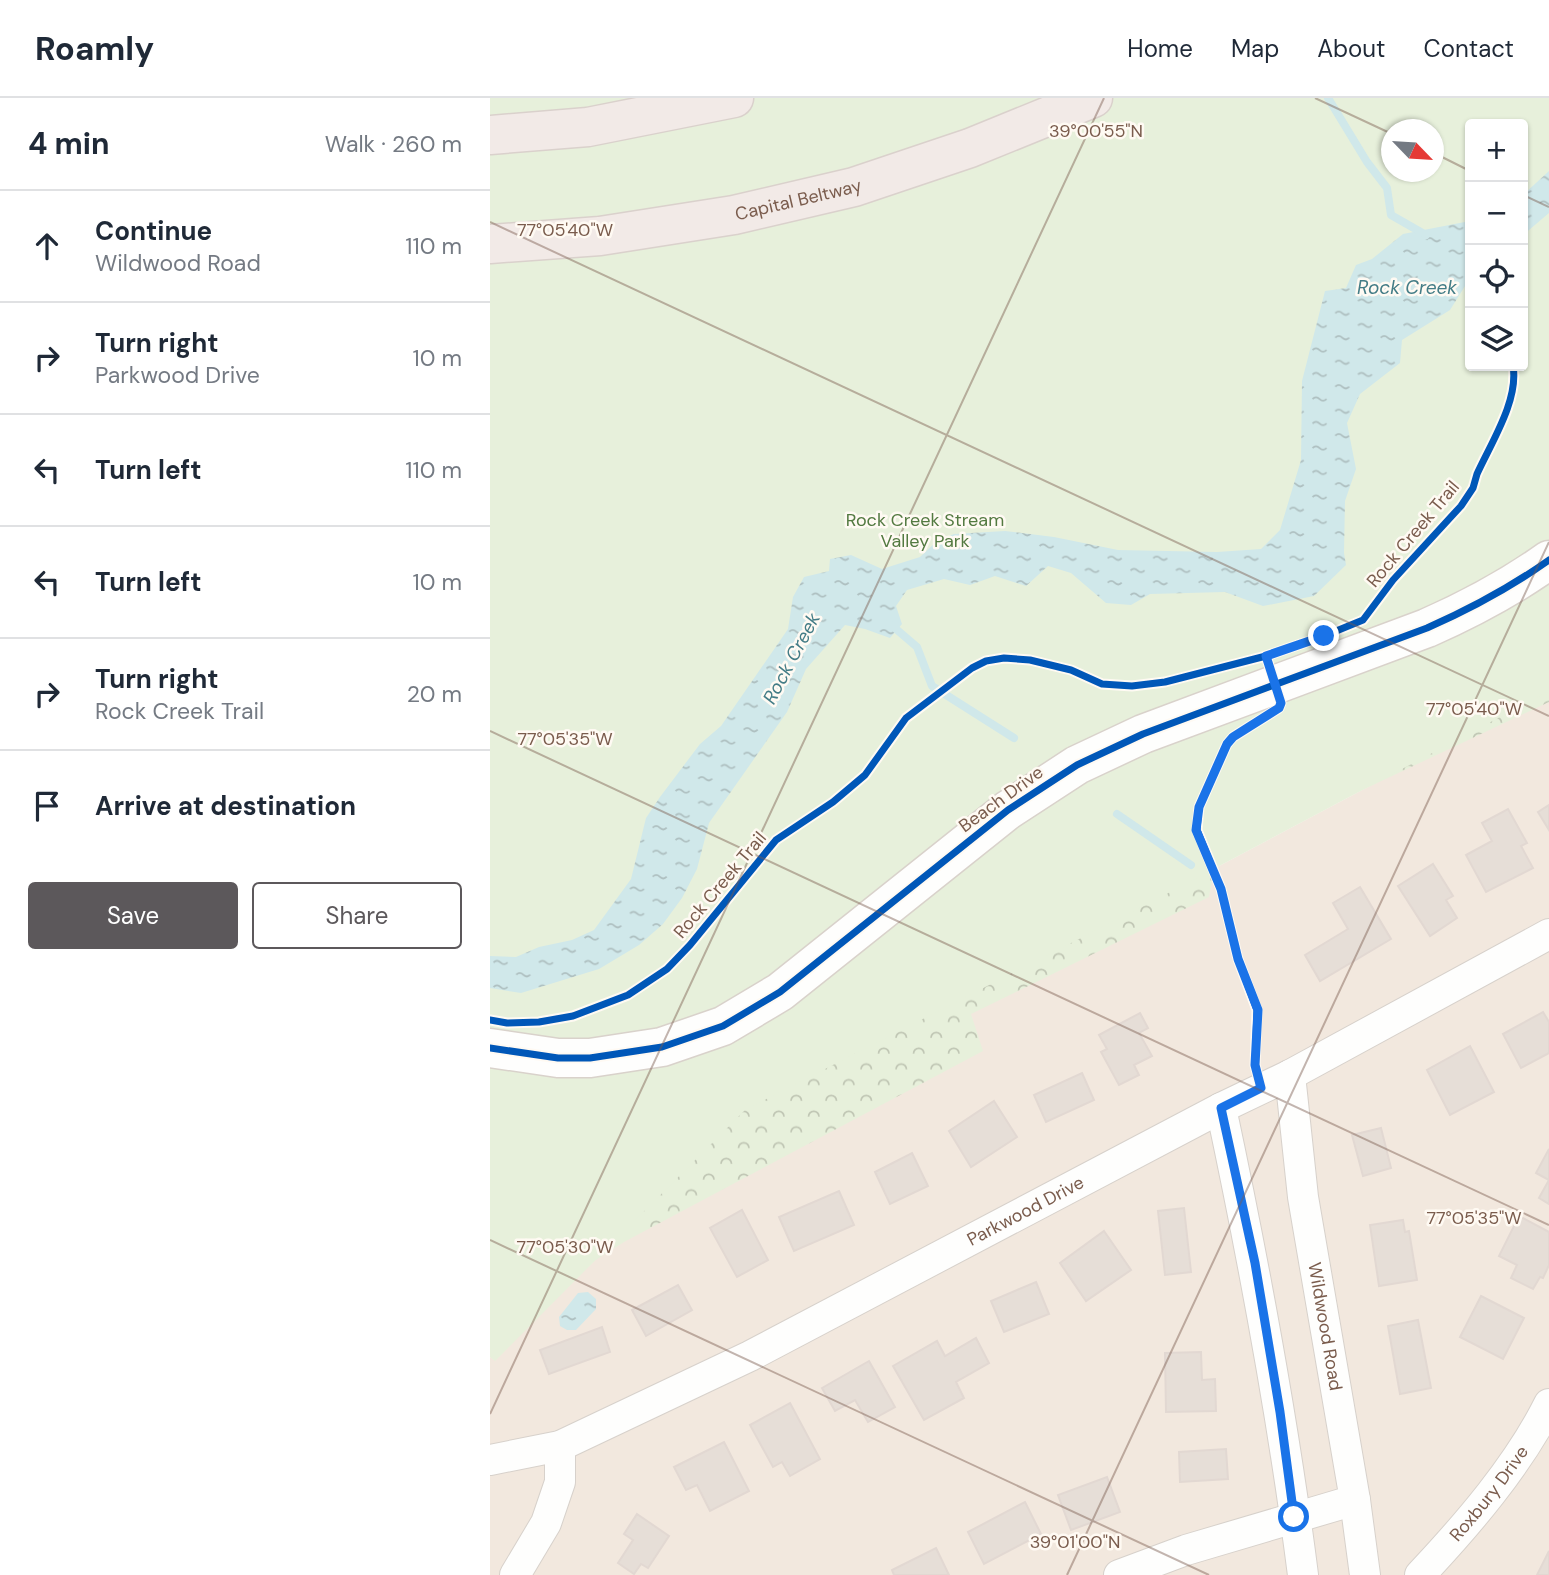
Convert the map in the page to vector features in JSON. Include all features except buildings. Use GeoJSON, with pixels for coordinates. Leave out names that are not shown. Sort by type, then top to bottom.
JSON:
{"type":"FeatureCollection","features":[{"type":"Feature","properties":{"kind":"highway"},"geometry":{"type":"LineString","coordinates":[[490,135],[588,127],[734,98]]}},
{"type":"Feature","properties":{"kind":"highway","name":"Capital Beltway"},"geometry":{"type":"LineString","coordinates":[[490,244],[613,234],[734,215],[855,187],[970,148],[1093,98]]}},
{"type":"Feature","properties":{"kind":"street","name":"Beach Drive"},"geometry":{"type":"LineString","coordinates":[[490,1048],[558,1058],[602,1056],[662,1047],[723,1026],[780,992],[1008,810],[1077,765],[1143,734],[1437,623],[1504,590],[1549,560]]}},
{"type":"Feature","properties":{"kind":"street","name":"Parkwood Drive"},"geometry":{"type":"LineString","coordinates":[[490,1460],[560,1446],[750,1356],[1221,1108],[1290,1075],[1549,934]]}},
{"type":"Feature","properties":{"kind":"street","name":"Wildwood Road"},"geometry":{"type":"LineString","coordinates":[[1290,1075],[1303,1197],[1355,1500],[1365,1575]]}},
{"type":"Feature","properties":{"kind":"street"},"geometry":{"type":"LineString","coordinates":[[1221,1108],[1257,1277],[1280,1412],[1303,1575]]}},
{"type":"Feature","properties":{"kind":"street","name":"Roxbury Drive"},"geometry":{"type":"LineString","coordinates":[[1420,1575],[1464,1529],[1537,1428],[1549,1404]]}},
{"type":"Feature","properties":{"kind":"street"},"geometry":{"type":"LineString","coordinates":[[514,1575],[546,1523],[560,1482],[560,1446]]}},
{"type":"Feature","properties":{"kind":"street"},"geometry":{"type":"LineString","coordinates":[[1119,1575],[1186,1550],[1355,1500]]}},
{"type":"Feature","properties":{"kind":"shaded area"},"geometry":{"type":"Polygon","coordinates":[[[1549,691],[1549,1575],[490,1575],[490,1357],[495,1360],[745,1110],[1157,899],[1549,691]]]}},
{"type":"Feature","properties":{"kind":"green space","name":"Rock Creek Stream Valley Park"},"geometry":{"type":"Polygon","coordinates":[[[490,98],[1549,98],[1549,691],[1157,899],[745,1110],[495,1361],[490,1357],[490,98]]]}},
{"type":"Feature","properties":{"kind":"green space"},"geometry":{"type":"Polygon","coordinates":[[[1549,590],[1549,702],[1339,801],[1216,855],[1209,897],[971,1014],[983,1051],[624,1242],[534,1299],[490,1078],[1549,590]]]}},
{"type":"Feature","properties":{"kind":"water"},"geometry":{"type":"Polygon","coordinates":[[[1549,171],[1549,213],[1528,231],[1528,190],[1549,171]]]}},
{"type":"Feature","properties":{"kind":"water","name":"Rock Creek"},"geometry":{"type":"Polygon","coordinates":[[[1465,222],[1465,286],[1450,310],[1402,340],[1400,363],[1360,394],[1347,423],[1356,469],[1345,501],[1346,565],[1314,596],[1263,606],[1225,592],[1150,594],[1131,605],[1106,603],[1071,573],[1048,566],[1026,586],[995,576],[970,585],[944,579],[907,590],[896,606],[902,624],[890,638],[845,625],[806,669],[787,712],[709,823],[697,869],[682,898],[663,924],[639,945],[599,969],[521,993],[490,988],[490,956],[516,957],[539,947],[572,940],[594,930],[631,879],[646,818],[700,744],[721,726],[788,629],[793,597],[804,577],[829,571],[830,559],[851,555],[882,569],[920,557],[937,541],[954,534],[1005,531],[1054,537],[1118,550],[1217,552],[1261,549],[1280,530],[1301,460],[1302,381],[1325,291],[1346,288],[1356,265],[1372,259],[1403,234],[1465,222]]]}},
{"type":"Feature","properties":{"kind":"water"},"geometry":{"type":"Polygon","coordinates":[[[588,1292],[596,1299],[596,1309],[576,1330],[567,1330],[560,1326],[559,1317],[578,1293],[588,1292]]]}},
{"type":"Feature","properties":{"kind":"waterway"},"geometry":{"type":"LineString","coordinates":[[1328,98],[1367,162],[1387,188],[1391,215],[1426,235]]}},
{"type":"Feature","properties":{"kind":"waterway"},"geometry":{"type":"LineString","coordinates":[[889,623],[917,647],[932,686],[1014,738]]}},
{"type":"Feature","properties":{"kind":"waterway"},"geometry":{"type":"LineString","coordinates":[[1117,814],[1191,865]]}},
{"type":"Feature","properties":{"kind":"cycle path","name":"Rock Creek Trail"},"geometry":{"type":"LineString","coordinates":[[490,1020],[507,1023],[539,1022],[573,1016],[628,995],[667,969],[776,840],[833,802],[865,775],[906,718],[972,668],[986,661],[1004,658],[1030,660],[1071,670],[1102,684],[1132,686],[1165,682],[1266,656],[1363,620],[1393,580],[1461,506],[1473,488],[1508,407],[1513,371]]}},
{"type":"Feature","properties":{"kind":"cycle path"},"geometry":{"type":"LineString","coordinates":[[490,1048],[558,1058],[590,1058],[662,1047],[723,1026],[780,992],[1008,810],[1077,765],[1143,734],[1427,628],[1490,597],[1549,560]]}},
{"type":"Feature","properties":{"kind":"cycle path"},"geometry":{"type":"LineString","coordinates":[[1261,1088],[1255,1065],[1257,1010],[1238,959],[1221,889],[1197,830],[1199,807],[1227,744],[1233,737],[1279,708],[1281,703],[1266,656]]}},
{"type":"Feature","properties":{"kind":"route"},"geometry":{"type":"LineString","coordinates":[[1294,1517],[1255,1263],[1221,1108],[1261,1088],[1255,1065],[1258,1010],[1236,953],[1221,889],[1199,841],[1196,822],[1199,807],[1227,744],[1233,737],[1279,708],[1281,703],[1266,656],[1324,636]]}}]}
